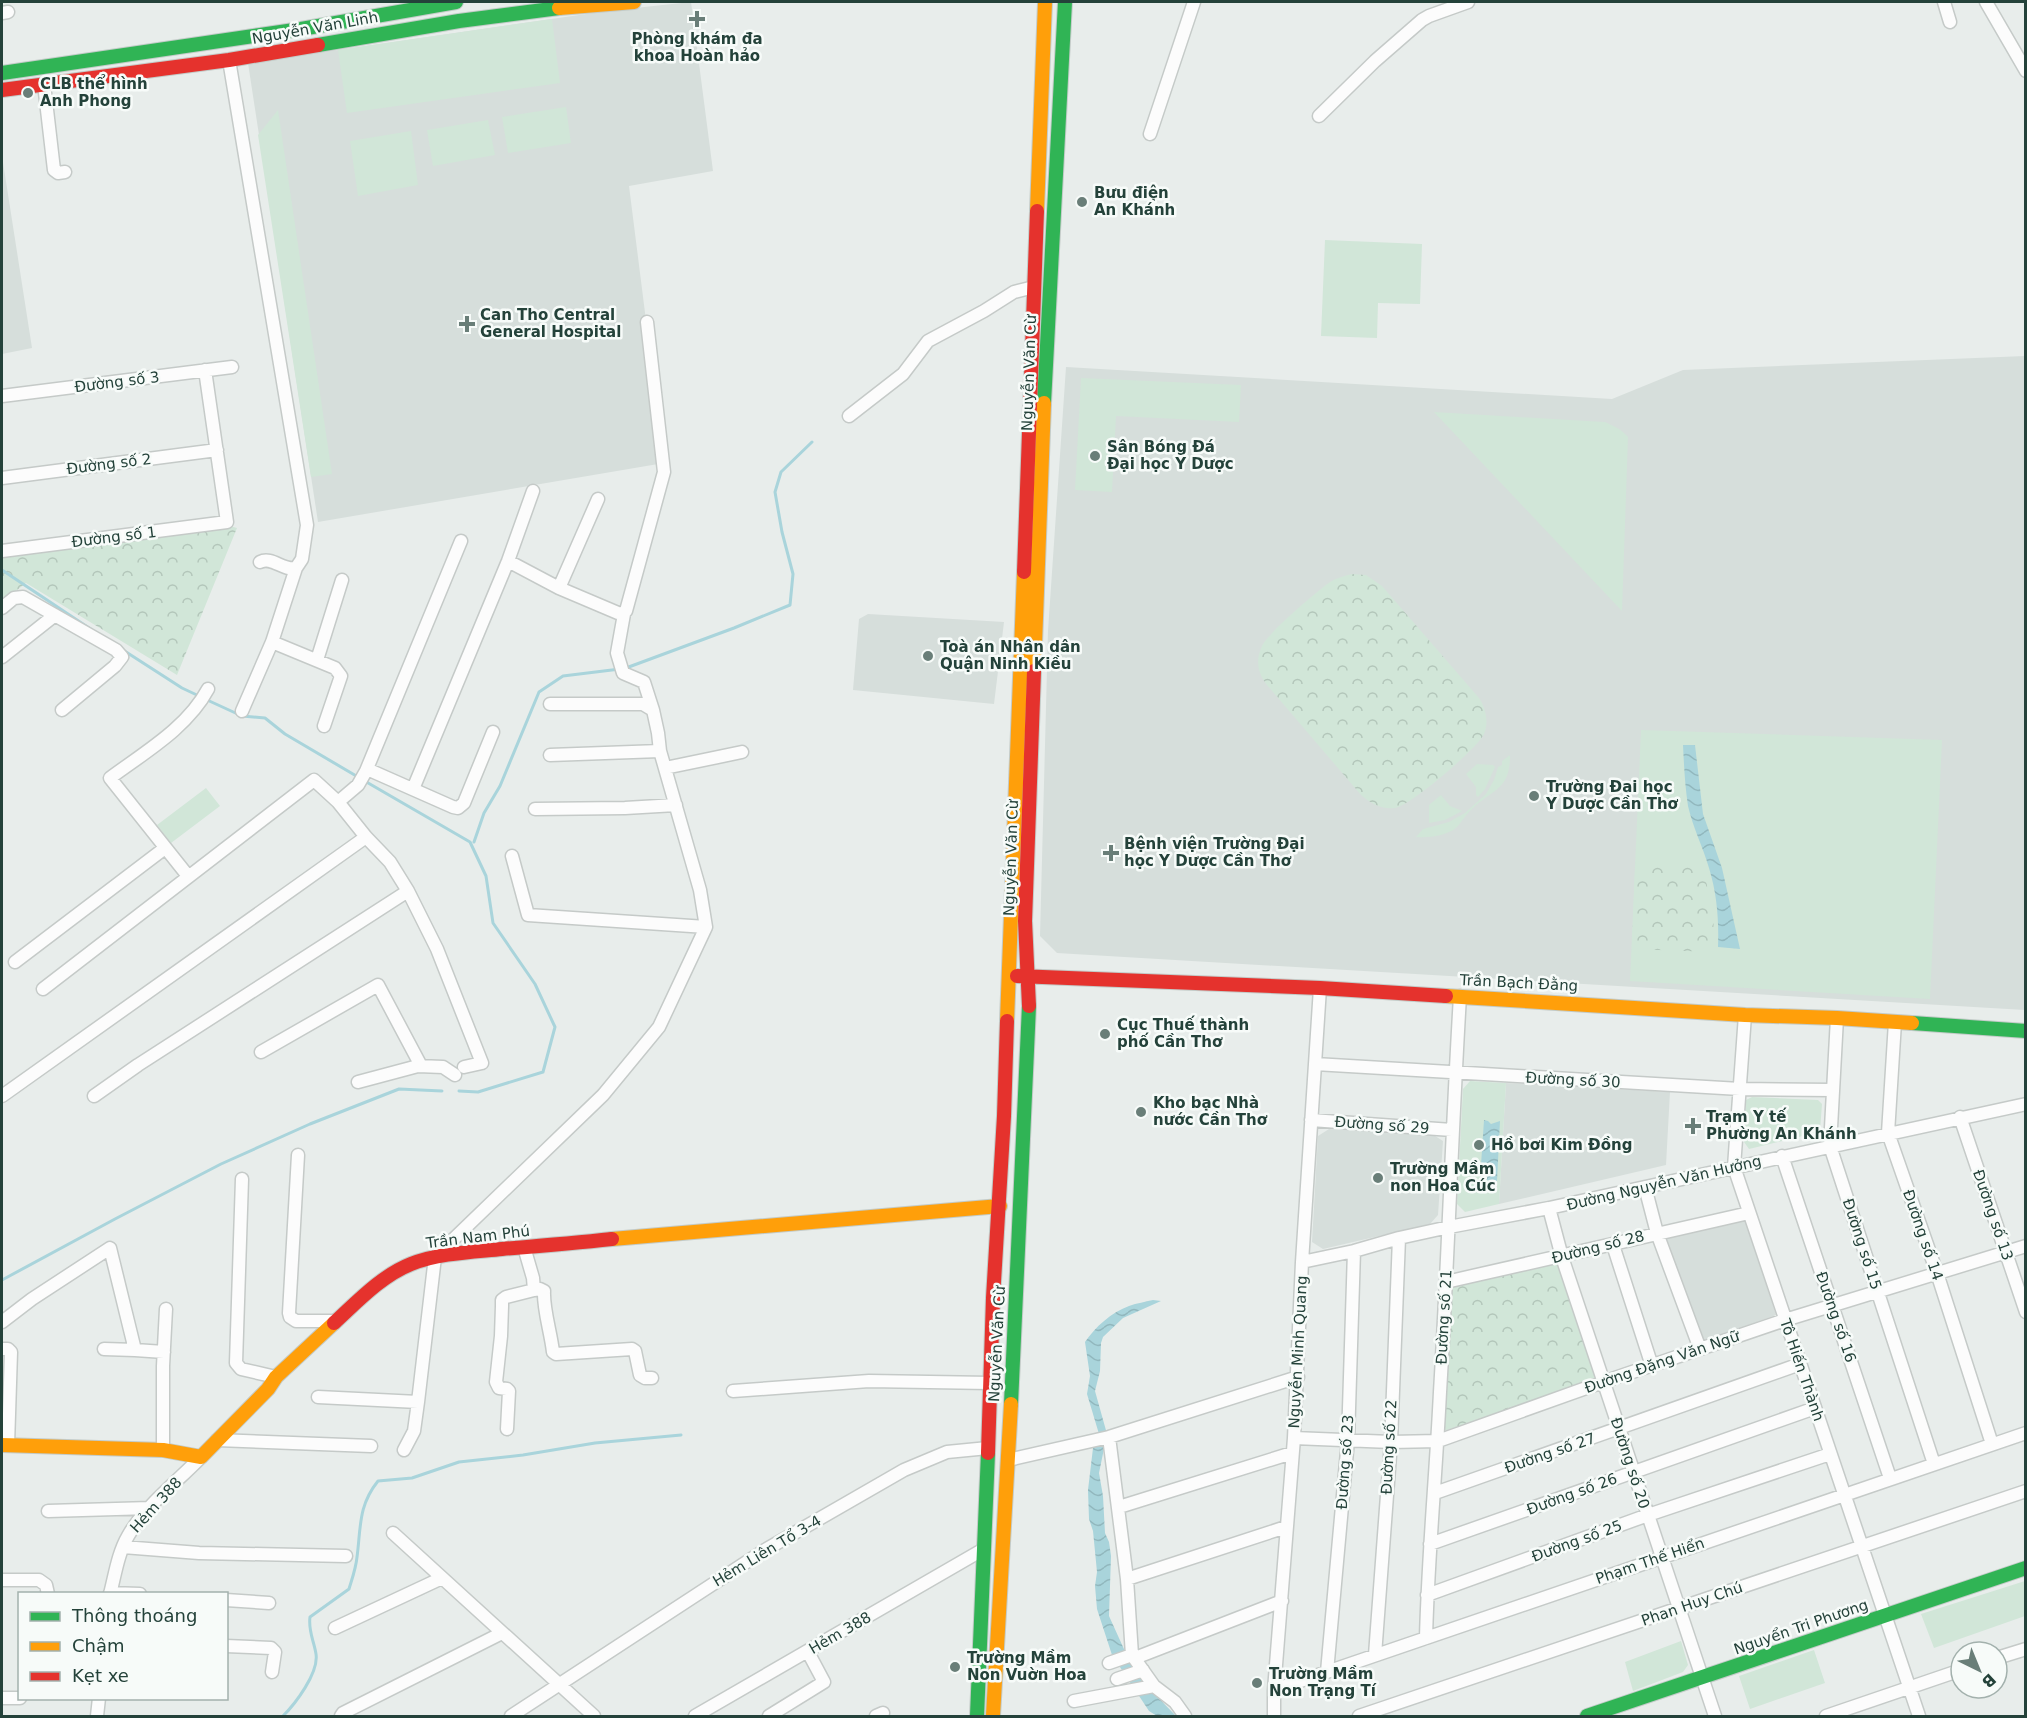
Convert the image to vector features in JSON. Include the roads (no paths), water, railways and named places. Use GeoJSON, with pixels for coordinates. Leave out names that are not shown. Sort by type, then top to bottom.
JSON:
{"type":"FeatureCollection","features":[{"type":"Feature","properties":{"kind":"main road","name":"Nguyễn Văn Linh"},"geometry":{"type":"LineString","coordinates":[[2,73],[300,29],[456,2]]}},
{"type":"Feature","properties":{"kind":"main road","name":"Nguyễn Văn Linh"},"geometry":{"type":"LineString","coordinates":[[2,90],[229,60],[554,5],[634,2]]}},
{"type":"Feature","properties":{"kind":"main road","name":"Nguyễn Văn Cừ"},"geometry":{"type":"LineString","coordinates":[[977,1716],[993,1298],[1000,1206],[1010,975],[1045,2]]}},
{"type":"Feature","properties":{"kind":"main road","name":"Nguyễn Văn Cừ"},"geometry":{"type":"LineString","coordinates":[[993,1716],[1008,1460],[1029,1006],[1025,921],[1046,362],[1065,2]]}},
{"type":"Feature","properties":{"kind":"main road","name":"Trần Bạch Đằng"},"geometry":{"type":"LineString","coordinates":[[1010,975],[1320,988],[2025,1031]]}},
{"type":"Feature","properties":{"kind":"main road","name":"Trần Nam Phú"},"geometry":{"type":"LineString","coordinates":[[201,1457],[276,1377],[388,1277],[410,1264],[435,1257],[524,1247],[1000,1206]]}},
{"type":"Feature","properties":{"kind":"main road"},"geometry":{"type":"LineString","coordinates":[[4,1445],[163,1450],[201,1457]]}},
{"type":"Feature","properties":{"kind":"main road","name":"Nguyển Tri Phương"},"geometry":{"type":"LineString","coordinates":[[1587,1716],[2025,1568]]}},
{"type":"Feature","properties":{"kind":"street"},"geometry":{"type":"LineString","coordinates":[[1150,134],[1194,2]]}},
{"type":"Feature","properties":{"kind":"street"},"geometry":{"type":"LineString","coordinates":[[1319,116],[1375,61],[1422,20],[1468,2]]}},
{"type":"Feature","properties":{"kind":"street"},"geometry":{"type":"LineString","coordinates":[[1944,2],[1950,22]]}},
{"type":"Feature","properties":{"kind":"street"},"geometry":{"type":"LineString","coordinates":[[1986,2],[2025,71]]}},
{"type":"Feature","properties":{"kind":"street"},"geometry":{"type":"LineString","coordinates":[[229,60],[307,525],[302,559],[296,568],[272,642],[242,711]]}},
{"type":"Feature","properties":{"kind":"street"},"geometry":{"type":"LineString","coordinates":[[44,84],[54,170],[65,172]]}},
{"type":"Feature","properties":{"kind":"street"},"geometry":{"type":"LineString","coordinates":[[849,416],[903,374],[928,341],[1014,292],[1034,287]]}},
{"type":"Feature","properties":{"kind":"street"},"geometry":{"type":"LineString","coordinates":[[404,1450],[414,1431],[435,1257],[603,1095],[659,1028],[705,927],[700,890],[660,751],[653,710],[644,682],[623,673],[618,659],[624,614],[664,472],[647,322]]}},
{"type":"Feature","properties":{"kind":"street","name":"Đường số 3"},"geometry":{"type":"LineString","coordinates":[[2,396],[232,367]]}},
{"type":"Feature","properties":{"kind":"street"},"geometry":{"type":"LineString","coordinates":[[206,370],[217,450]]}},
{"type":"Feature","properties":{"kind":"street","name":"Đường số 2"},"geometry":{"type":"LineString","coordinates":[[2,478],[217,450]]}},
{"type":"Feature","properties":{"kind":"street","name":"Đường số 1"},"geometry":{"type":"LineString","coordinates":[[2,551],[227,522],[217,450]]}},
{"type":"Feature","properties":{"kind":"street"},"geometry":{"type":"LineString","coordinates":[[413,789],[508,561],[533,491]]}},
{"type":"Feature","properties":{"kind":"street"},"geometry":{"type":"LineString","coordinates":[[559,588],[598,499]]}},
{"type":"Feature","properties":{"kind":"street"},"geometry":{"type":"LineString","coordinates":[[338,802],[365,774],[461,541]]}},
{"type":"Feature","properties":{"kind":"street"},"geometry":{"type":"LineString","coordinates":[[260,562],[269,560],[289,570],[296,568]]}},
{"type":"Feature","properties":{"kind":"street"},"geometry":{"type":"LineString","coordinates":[[508,561],[559,588],[624,614]]}},
{"type":"Feature","properties":{"kind":"street"},"geometry":{"type":"LineString","coordinates":[[317,660],[342,580]]}},
{"type":"Feature","properties":{"kind":"street"},"geometry":{"type":"LineString","coordinates":[[2,608],[14,598],[23,597],[116,650],[122,657],[115,666],[62,710]]}},
{"type":"Feature","properties":{"kind":"street"},"geometry":{"type":"LineString","coordinates":[[2,657],[55,615]]}},
{"type":"Feature","properties":{"kind":"street"},"geometry":{"type":"LineString","coordinates":[[272,642],[335,668],[341,676],[324,726]]}},
{"type":"Feature","properties":{"kind":"street"},"geometry":{"type":"LineString","coordinates":[[188,876],[110,778],[186,720],[201,703],[208,689]]}},
{"type":"Feature","properties":{"kind":"street"},"geometry":{"type":"LineString","coordinates":[[550,704],[643,704],[653,710]]}},
{"type":"Feature","properties":{"kind":"street"},"geometry":{"type":"LineString","coordinates":[[365,774],[413,789],[458,808],[464,803],[493,732]]}},
{"type":"Feature","properties":{"kind":"street"},"geometry":{"type":"LineString","coordinates":[[550,755],[660,751]]}},
{"type":"Feature","properties":{"kind":"street"},"geometry":{"type":"LineString","coordinates":[[665,768],[741,752]]}},
{"type":"Feature","properties":{"kind":"street"},"geometry":{"type":"LineString","coordinates":[[43,989],[314,780],[338,802],[390,862],[408,891],[437,949],[482,1063],[460,1071],[443,1067],[418,1066],[358,1082]]}},
{"type":"Feature","properties":{"kind":"street"},"geometry":{"type":"LineString","coordinates":[[535,809],[676,805]]}},
{"type":"Feature","properties":{"kind":"street"},"geometry":{"type":"LineString","coordinates":[[2,1096],[366,837]]}},
{"type":"Feature","properties":{"kind":"street"},"geometry":{"type":"LineString","coordinates":[[15,962],[165,848]]}},
{"type":"Feature","properties":{"kind":"street"},"geometry":{"type":"LineString","coordinates":[[512,856],[528,915],[705,927]]}},
{"type":"Feature","properties":{"kind":"street"},"geometry":{"type":"LineString","coordinates":[[94,1096],[138,1065],[408,891]]}},
{"type":"Feature","properties":{"kind":"street"},"geometry":{"type":"LineString","coordinates":[[261,1052],[378,985],[420,1063],[418,1066]]}},
{"type":"Feature","properties":{"kind":"street","name":"Nguyễn Minh Quang"},"geometry":{"type":"LineString","coordinates":[[1274,1716],[1274,1690],[1298,1377],[1302,1262],[1320,988]]}},
{"type":"Feature","properties":{"kind":"street","name":"Đường số 21"},"geometry":{"type":"LineString","coordinates":[[1426,1638],[1460,996]]}},
{"type":"Feature","properties":{"kind":"street","name":"Tô Hiến Thành"},"geometry":{"type":"LineString","coordinates":[[1745,1015],[1734,1167],[1919,1716]]}},
{"type":"Feature","properties":{"kind":"street","name":"Đường số 15"},"geometry":{"type":"LineString","coordinates":[[1837,1018],[1830,1146],[1934,1464]]}},
{"type":"Feature","properties":{"kind":"street","name":"Đường số 14"},"geometry":{"type":"LineString","coordinates":[[1895,1022],[1888,1133],[1937,1273],[1992,1444]]}},
{"type":"Feature","properties":{"kind":"street","name":"Đường số 30"},"geometry":{"type":"LineString","coordinates":[[1315,1064],[1740,1089],[1832,1090]]}},
{"type":"Feature","properties":{"kind":"street","name":"Đường Nguyễn Văn Hưởng"},"geometry":{"type":"LineString","coordinates":[[1302,1262],[1449,1227],[1549,1208],[2025,1104]]}},
{"type":"Feature","properties":{"kind":"street","name":"Đường số 13"},"geometry":{"type":"LineString","coordinates":[[1960,1117],[2025,1312]]}},
{"type":"Feature","properties":{"kind":"street","name":"Đường số 29"},"geometry":{"type":"LineString","coordinates":[[1311,1120],[1452,1130]]}},
{"type":"Feature","properties":{"kind":"street"},"geometry":{"type":"LineString","coordinates":[[298,1155],[289,1313],[290,1317],[296,1321],[337,1321]]}},
{"type":"Feature","properties":{"kind":"street","name":"Đường số 16"},"geometry":{"type":"LineString","coordinates":[[1782,1156],[1890,1478]]}},
{"type":"Feature","properties":{"kind":"street"},"geometry":{"type":"LineString","coordinates":[[242,1179],[236,1364],[241,1369],[276,1377]]}},
{"type":"Feature","properties":{"kind":"street"},"geometry":{"type":"LineString","coordinates":[[1645,1187],[1657,1233],[1700,1349]]}},
{"type":"Feature","properties":{"kind":"street","name":"Đường số 20"},"geometry":{"type":"LineString","coordinates":[[1549,1208],[1562,1257],[1603,1382],[1716,1716]]}},
{"type":"Feature","properties":{"kind":"street","name":"Đường số 28"},"geometry":{"type":"LineString","coordinates":[[1446,1282],[1749,1213]]}},
{"type":"Feature","properties":{"kind":"street","name":"Đường số 22"},"geometry":{"type":"LineString","coordinates":[[1375,1655],[1391,1442],[1399,1238]]}},
{"type":"Feature","properties":{"kind":"street"},"geometry":{"type":"LineString","coordinates":[[1612,1245],[1652,1366]]}},
{"type":"Feature","properties":{"kind":"street","name":"Đường Đặng Văn Ngữ"},"geometry":{"type":"LineString","coordinates":[[1294,1438],[1391,1442],[1438,1441],[1785,1320],[2025,1246]]}},
{"type":"Feature","properties":{"kind":"street"},"geometry":{"type":"LineString","coordinates":[[524,1247],[534,1290]]}},
{"type":"Feature","properties":{"kind":"street"},"geometry":{"type":"LineString","coordinates":[[2,1322],[32,1299],[110,1248],[135,1350]]}},
{"type":"Feature","properties":{"kind":"street","name":"Đường số 23"},"geometry":{"type":"LineString","coordinates":[[1327,1672],[1348,1440],[1354,1251]]}},
{"type":"Feature","properties":{"kind":"street"},"geometry":{"type":"LineString","coordinates":[[507,1429],[509,1391],[499,1388],[496,1382],[502,1300],[506,1297],[540,1288],[544,1291],[543,1300],[553,1352],[556,1354],[632,1349],[635,1351],[640,1375],[652,1378]]}},
{"type":"Feature","properties":{"kind":"street"},"geometry":{"type":"LineString","coordinates":[[163,1450],[166,1309]]}},
{"type":"Feature","properties":{"kind":"street"},"geometry":{"type":"LineString","coordinates":[[3,1346],[11,1352],[4,1445]]}},
{"type":"Feature","properties":{"kind":"street"},"geometry":{"type":"LineString","coordinates":[[104,1349],[164,1352]]}},
{"type":"Feature","properties":{"kind":"street","name":"Đường số 27"},"geometry":{"type":"LineString","coordinates":[[1435,1493],[1800,1364]]}},
{"type":"Feature","properties":{"kind":"street"},"geometry":{"type":"LineString","coordinates":[[1008,1460],[1109,1438],[1298,1377]]}},
{"type":"Feature","properties":{"kind":"street"},"geometry":{"type":"LineString","coordinates":[[734,1391],[869,1381],[990,1383]]}},
{"type":"Feature","properties":{"kind":"street"},"geometry":{"type":"LineString","coordinates":[[318,1397],[418,1402]]}},
{"type":"Feature","properties":{"kind":"street","name":"Đường số 26"},"geometry":{"type":"LineString","coordinates":[[1430,1544],[1815,1408]]}},
{"type":"Feature","properties":{"kind":"street","name":"Phạm Thế Hiển"},"geometry":{"type":"LineString","coordinates":[[1274,1690],[2025,1433]]}},
{"type":"Feature","properties":{"kind":"street"},"geometry":{"type":"LineString","coordinates":[[1109,1438],[1127,1579],[1132,1657],[1152,1687],[1175,1702],[1185,1716]]}},
{"type":"Feature","properties":{"kind":"street"},"geometry":{"type":"LineString","coordinates":[[217,1440],[371,1446]]}},
{"type":"Feature","properties":{"kind":"street","name":"Hẻm Liên Tổ 3-4"},"geometry":{"type":"LineString","coordinates":[[511,1716],[765,1550],[904,1470],[947,1452],[988,1448]]}},
{"type":"Feature","properties":{"kind":"street"},"geometry":{"type":"LineString","coordinates":[[1119,1507],[1292,1453]]}},
{"type":"Feature","properties":{"kind":"street","name":"Đường số 25"},"geometry":{"type":"LineString","coordinates":[[1427,1595],[1648,1515],[1830,1454]]}},
{"type":"Feature","properties":{"kind":"street","name":"Hẻm 388"},"geometry":{"type":"LineString","coordinates":[[110,1592],[129,1534],[150,1508],[201,1457]]}},
{"type":"Feature","properties":{"kind":"street","name":"Phan Huy Chú"},"geometry":{"type":"LineString","coordinates":[[1359,1716],[2025,1491]]}},
{"type":"Feature","properties":{"kind":"street"},"geometry":{"type":"LineString","coordinates":[[48,1511],[150,1508]]}},
{"type":"Feature","properties":{"kind":"street"},"geometry":{"type":"LineString","coordinates":[[1127,1579],[1286,1527]]}},
{"type":"Feature","properties":{"kind":"street"},"geometry":{"type":"LineString","coordinates":[[393,1533],[594,1716]]}},
{"type":"Feature","properties":{"kind":"street"},"geometry":{"type":"LineString","coordinates":[[123,1547],[199,1553],[346,1556]]}},
{"type":"Feature","properties":{"kind":"street","name":"Hẻm 388"},"geometry":{"type":"LineString","coordinates":[[695,1716],[984,1549]]}},
{"type":"Feature","properties":{"kind":"street"},"geometry":{"type":"LineString","coordinates":[[334,1628],[442,1578]]}},
{"type":"Feature","properties":{"kind":"street"},"geometry":{"type":"LineString","coordinates":[[2,1580],[39,1580],[46,1585],[48,1592]]}},
{"type":"Feature","properties":{"kind":"street"},"geometry":{"type":"LineString","coordinates":[[228,1600],[269,1603]]}},
{"type":"Feature","properties":{"kind":"street"},"geometry":{"type":"LineString","coordinates":[[1112,1662],[1132,1657],[1282,1601]]}},
{"type":"Feature","properties":{"kind":"street"},"geometry":{"type":"LineString","coordinates":[[340,1716],[502,1633]]}},
{"type":"Feature","properties":{"kind":"street"},"geometry":{"type":"LineString","coordinates":[[228,1646],[271,1648],[275,1652],[272,1672]]}},
{"type":"Feature","properties":{"kind":"street"},"geometry":{"type":"LineString","coordinates":[[2009,1654],[2025,1649]]}},
{"type":"Feature","properties":{"kind":"street"},"geometry":{"type":"LineString","coordinates":[[769,1716],[824,1682],[808,1652]]}},
{"type":"Feature","properties":{"kind":"street"},"geometry":{"type":"LineString","coordinates":[[1121,1678],[1140,1671]]}},
{"type":"Feature","properties":{"kind":"street"},"geometry":{"type":"LineString","coordinates":[[1826,1716],[1949,1674]]}},
{"type":"Feature","properties":{"kind":"street"},"geometry":{"type":"LineString","coordinates":[[1074,1701],[1152,1687]]}},
{"type":"Feature","properties":{"kind":"street"},"geometry":{"type":"LineString","coordinates":[[2,1698],[18,1698]]}},
{"type":"Feature","properties":{"kind":"street"},"geometry":{"type":"LineString","coordinates":[[97,1716],[99,1700]]}},
{"type":"Feature","properties":{"kind":"water"},"geometry":{"type":"Polygon","coordinates":[[[1683,745],[1695,745],[1703,814],[1722,868],[1740,949],[1718,947],[1716,897],[1709,868],[1688,806],[1683,745]]]}},
{"type":"Feature","properties":{"kind":"water"},"geometry":{"type":"Polygon","coordinates":[[[1484,1120],[1491,1124],[1500,1121],[1497,1181],[1480,1180],[1484,1120]]]}},
{"type":"Feature","properties":{"kind":"water"},"geometry":{"type":"Polygon","coordinates":[[[1153,1300],[1161,1301],[1123,1318],[1103,1337],[1101,1343],[1100,1371],[1095,1391],[1107,1434],[1099,1473],[1105,1533],[1111,1556],[1109,1616],[1133,1669],[1176,1716],[1157,1716],[1149,1711],[1112,1655],[1097,1609],[1095,1586],[1097,1572],[1093,1531],[1089,1519],[1088,1490],[1093,1448],[1099,1434],[1087,1394],[1090,1376],[1085,1342],[1116,1312],[1153,1300]]]}},
{"type":"Feature","properties":{"kind":"waterway"},"geometry":{"type":"LineString","coordinates":[[626,668],[790,605],[793,574],[775,492],[781,472],[812,442]]}},
{"type":"Feature","properties":{"kind":"waterway"},"geometry":{"type":"LineString","coordinates":[[2,570],[92,630]]}},
{"type":"Feature","properties":{"kind":"waterway"},"geometry":{"type":"LineString","coordinates":[[123,650],[182,688],[199,696]]}},
{"type":"Feature","properties":{"kind":"waterway"},"geometry":{"type":"LineString","coordinates":[[474,842],[484,813],[500,786],[539,692],[563,676],[620,669]]}},
{"type":"Feature","properties":{"kind":"waterway"},"geometry":{"type":"LineString","coordinates":[[205,699],[242,716],[265,718],[285,734],[358,777]]}},
{"type":"Feature","properties":{"kind":"waterway"},"geometry":{"type":"LineString","coordinates":[[363,780],[470,842],[486,876],[493,923],[535,984],[555,1027],[543,1072],[478,1092],[459,1091]]}},
{"type":"Feature","properties":{"kind":"waterway"},"geometry":{"type":"LineString","coordinates":[[2,1280],[221,1164],[310,1124],[399,1089],[442,1091]]}},
{"type":"Feature","properties":{"kind":"waterway"},"geometry":{"type":"LineString","coordinates":[[283,1716],[300,1696],[314,1670],[316,1654],[310,1631],[310,1617],[349,1589],[356,1565],[364,1508],[378,1481],[412,1478],[459,1462],[523,1455],[595,1443],[681,1435]]}},
{"type":"Feature","properties":{"kind":"place","name":"Phòng khám đa khoa Hoàn hảo"},"geometry":{"type":"Point","coordinates":[697,19]}},
{"type":"Feature","properties":{"kind":"place","name":"CLB thể hình Anh Phong"},"geometry":{"type":"Point","coordinates":[28,93]}},
{"type":"Feature","properties":{"kind":"place","name":"Bưu điện An Khánh"},"geometry":{"type":"Point","coordinates":[1082,202]}},
{"type":"Feature","properties":{"kind":"place","name":"Can Tho Central General Hospital"},"geometry":{"type":"Point","coordinates":[467,324]}},
{"type":"Feature","properties":{"kind":"place","name":"Sân Bóng Đá Đại học Y Dược"},"geometry":{"type":"Point","coordinates":[1095,456]}},
{"type":"Feature","properties":{"kind":"place","name":"Toà án Nhân dân Quận Ninh Kiều"},"geometry":{"type":"Point","coordinates":[928,656]}},
{"type":"Feature","properties":{"kind":"place","name":"Trường Đại học Y Dược Cần Thơ"},"geometry":{"type":"Point","coordinates":[1534,796]}},
{"type":"Feature","properties":{"kind":"place","name":"Bệnh viện Trường Đại học Y Dược Cần Thơ"},"geometry":{"type":"Point","coordinates":[1111,853]}},
{"type":"Feature","properties":{"kind":"place","name":"Cục Thuế thành phố Cần Thơ"},"geometry":{"type":"Point","coordinates":[1105,1034]}},
{"type":"Feature","properties":{"kind":"place","name":"Kho bạc Nhà nước Cần Thơ"},"geometry":{"type":"Point","coordinates":[1141,1112]}},
{"type":"Feature","properties":{"kind":"place","name":"Trạm Y tế Phường An Khánh"},"geometry":{"type":"Point","coordinates":[1693,1126]}},
{"type":"Feature","properties":{"kind":"place","name":"Hồ bơi Kim Đồng"},"geometry":{"type":"Point","coordinates":[1479,1145]}},
{"type":"Feature","properties":{"kind":"place","name":"Trường Mầm non Hoa Cúc"},"geometry":{"type":"Point","coordinates":[1378,1178]}},
{"type":"Feature","properties":{"kind":"place","name":"Trường Mầm Non Vuờn Hoa"},"geometry":{"type":"Point","coordinates":[955,1667]}},
{"type":"Feature","properties":{"kind":"place","name":"Trường Mầm Non Trạng Tí"},"geometry":{"type":"Point","coordinates":[1257,1683]}}]}
